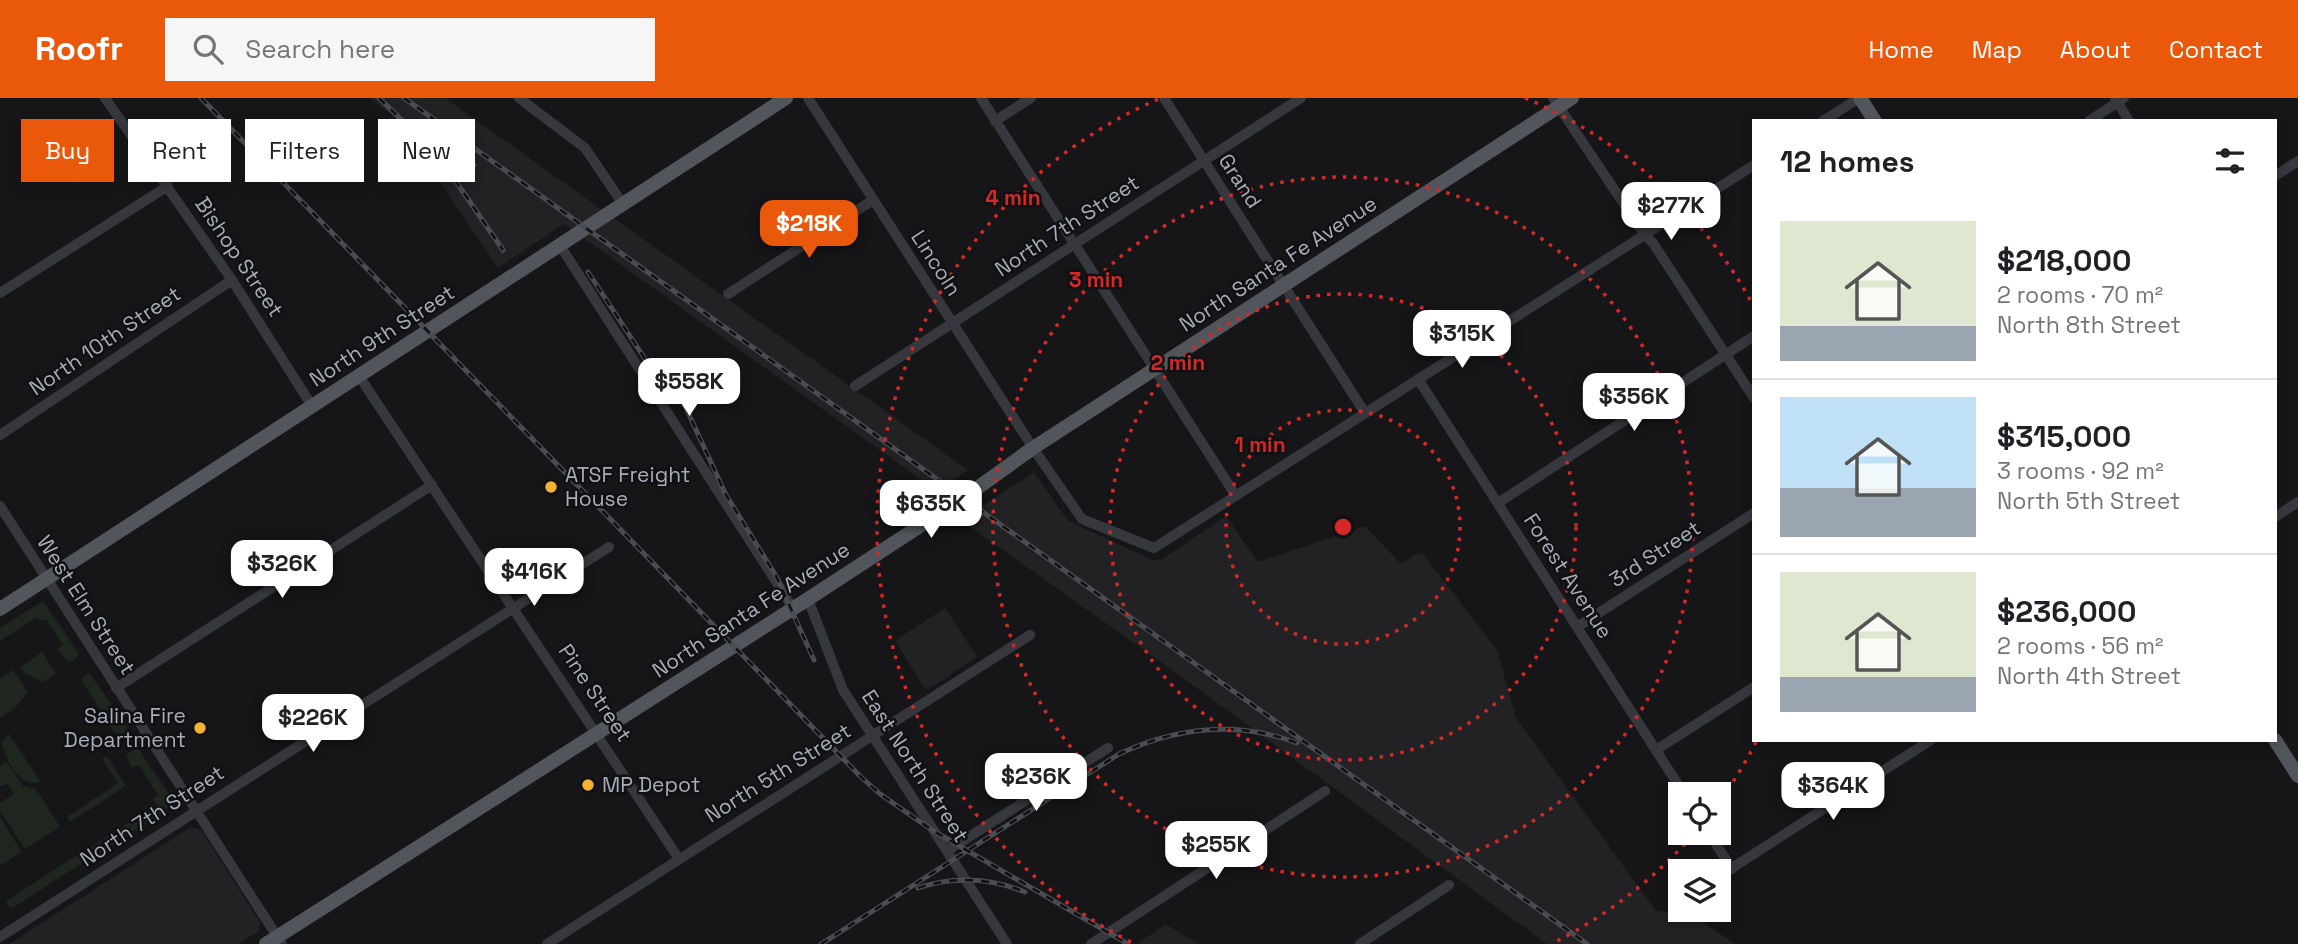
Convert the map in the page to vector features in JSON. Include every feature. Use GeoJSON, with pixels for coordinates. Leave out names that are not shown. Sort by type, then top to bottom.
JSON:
{"type":"FeatureCollection","features":[{"type":"Feature","properties":{"kind":"main road","name":"North 9th Street"},"geometry":{"type":"LineString","coordinates":[[0,609],[561,247],[786,98]]}},
{"type":"Feature","properties":{"kind":"main road","name":"North Santa Fe Avenue"},"geometry":{"type":"LineString","coordinates":[[275,942],[969,494],[1033,448],[1284,286],[1555,102],[1572,98]]}},
{"type":"Feature","properties":{"kind":"main road"},"geometry":{"type":"LineString","coordinates":[[1859,98],[1874,119]]}},
{"type":"Feature","properties":{"kind":"main road"},"geometry":{"type":"LineString","coordinates":[[2276,742],[2298,776]]}},
{"type":"Feature","properties":{"kind":"street","name":"Bishop Street"},"geometry":{"type":"LineString","coordinates":[[105,98],[232,280],[312,406]]}},
{"type":"Feature","properties":{"kind":"street"},"geometry":{"type":"LineString","coordinates":[[519,98],[585,148],[623,204]]}},
{"type":"Feature","properties":{"kind":"street","name":"Lincoln"},"geometry":{"type":"LineString","coordinates":[[808,98],[1033,448],[1082,519],[1154,548],[1236,496]]}},
{"type":"Feature","properties":{"kind":"street"},"geometry":{"type":"LineString","coordinates":[[981,98],[1236,496],[1752,166]]}},
{"type":"Feature","properties":{"kind":"street"},"geometry":{"type":"LineString","coordinates":[[995,121],[1031,98]]}},
{"type":"Feature","properties":{"kind":"street","name":"Grand"},"geometry":{"type":"LineString","coordinates":[[1164,98],[1365,413]]}},
{"type":"Feature","properties":{"kind":"street","name":"North 7th Street"},"geometry":{"type":"LineString","coordinates":[[855,386],[1301,98]]}},
{"type":"Feature","properties":{"kind":"street"},"geometry":{"type":"LineString","coordinates":[[1826,119],[1859,98]]}},
{"type":"Feature","properties":{"kind":"street"},"geometry":{"type":"LineString","coordinates":[[2092,119],[2119,99],[2129,119]]}},
{"type":"Feature","properties":{"kind":"street"},"geometry":{"type":"LineString","coordinates":[[1555,102],[1644,234],[1653,243],[1752,395]]}},
{"type":"Feature","properties":{"kind":"street"},"geometry":{"type":"LineString","coordinates":[[2277,175],[2298,161]]}},
{"type":"Feature","properties":{"kind":"street"},"geometry":{"type":"LineString","coordinates":[[0,293],[168,186]]}},
{"type":"Feature","properties":{"kind":"street"},"geometry":{"type":"LineString","coordinates":[[728,294],[873,200]]}},
{"type":"Feature","properties":{"kind":"street"},"geometry":{"type":"LineString","coordinates":[[561,247],[793,608]]}},
{"type":"Feature","properties":{"kind":"street","name":"North 10th Street"},"geometry":{"type":"LineString","coordinates":[[0,435],[232,280]]}},
{"type":"Feature","properties":{"kind":"street"},"geometry":{"type":"LineString","coordinates":[[1498,503],[1752,337]]}},
{"type":"Feature","properties":{"kind":"street","name":"Pine Street"},"geometry":{"type":"LineString","coordinates":[[359,376],[598,732],[679,859]]}},
{"type":"Feature","properties":{"kind":"street","name":"Forest Avenue"},"geometry":{"type":"LineString","coordinates":[[1418,379],[1676,782]]}},
{"type":"Feature","properties":{"kind":"street"},"geometry":{"type":"LineString","coordinates":[[116,688],[432,485]]}},
{"type":"Feature","properties":{"kind":"street"},"geometry":{"type":"LineString","coordinates":[[2277,516],[2298,502]]}},
{"type":"Feature","properties":{"kind":"street","name":"West Elm Street"},"geometry":{"type":"LineString","coordinates":[[0,506],[197,809],[275,942]]}},
{"type":"Feature","properties":{"kind":"street","name":"3rd Street"},"geometry":{"type":"LineString","coordinates":[[1577,627],[1752,514]]}},
{"type":"Feature","properties":{"kind":"street","name":"North 7th Street"},"geometry":{"type":"LineString","coordinates":[[0,937],[609,547]]}},
{"type":"Feature","properties":{"kind":"street","name":"East North Street"},"geometry":{"type":"LineString","coordinates":[[808,599],[843,690],[1007,944]]}},
{"type":"Feature","properties":{"kind":"street","name":"North 5th Street"},"geometry":{"type":"LineString","coordinates":[[547,944],[1030,635]]}},
{"type":"Feature","properties":{"kind":"street"},"geometry":{"type":"LineString","coordinates":[[1656,750],[1752,688]]}},
{"type":"Feature","properties":{"kind":"street"},"geometry":{"type":"LineString","coordinates":[[1717,845],[1732,869],[1928,742]]}},
{"type":"Feature","properties":{"kind":"street"},"geometry":{"type":"LineString","coordinates":[[947,851],[1108,748]]}},
{"type":"Feature","properties":{"kind":"street"},"geometry":{"type":"LineString","coordinates":[[1091,944],[1325,791]]}},
{"type":"Feature","properties":{"kind":"street"},"geometry":{"type":"LineString","coordinates":[[1360,944],[1449,885]]}},
{"type":"Feature","properties":{"kind":"shaded area"},"geometry":{"type":"Polygon","coordinates":[[[370,98],[445,98],[475,119],[397,119],[370,98]]]}},
{"type":"Feature","properties":{"kind":"shaded area"},"geometry":{"type":"Polygon","coordinates":[[[475,119],[968,470],[937,491],[564,224],[498,268],[440,182],[475,182],[475,119]]]}},
{"type":"Feature","properties":{"kind":"shaded area"},"geometry":{"type":"Polygon","coordinates":[[[1034,472],[1068,521],[1153,560],[1161,560],[1226,516],[1258,562],[1365,526],[1401,564],[1418,553],[1424,555],[1497,650],[1516,718],[1656,911],[1668,912],[1668,922],[1703,922],[1735,944],[1547,944],[1190,683],[961,520],[1034,472]]]}},
{"type":"Feature","properties":{"kind":"shaded area"},"geometry":{"type":"Polygon","coordinates":[[[43,601],[78,652],[78,657],[69,663],[57,650],[63,645],[46,619],[40,621],[37,617],[0,641],[0,628],[43,601]]]}},
{"type":"Feature","properties":{"kind":"shaded area"},"geometry":{"type":"Polygon","coordinates":[[[945,608],[977,657],[929,689],[924,687],[897,644],[897,639],[945,608]]]}},
{"type":"Feature","properties":{"kind":"shaded area"},"geometry":{"type":"Polygon","coordinates":[[[42,652],[56,674],[43,682],[26,674],[20,667],[42,652]]]}},
{"type":"Feature","properties":{"kind":"shaded area"},"geometry":{"type":"Polygon","coordinates":[[[13,670],[28,692],[15,708],[0,718],[0,679],[13,670]]]}},
{"type":"Feature","properties":{"kind":"shaded area"},"geometry":{"type":"Polygon","coordinates":[[[89,673],[127,726],[121,735],[115,733],[83,683],[82,678],[89,673]]]}},
{"type":"Feature","properties":{"kind":"shaded area"},"geometry":{"type":"Polygon","coordinates":[[[9,734],[40,781],[27,781],[20,777],[10,764],[2,742],[9,734]]]}},
{"type":"Feature","properties":{"kind":"shaded area"},"geometry":{"type":"Polygon","coordinates":[[[137,747],[172,798],[173,805],[91,859],[86,850],[157,805],[153,799],[158,795],[139,765],[132,768],[126,755],[137,747]]]}},
{"type":"Feature","properties":{"kind":"shaded area"},"geometry":{"type":"Polygon","coordinates":[[[107,756],[126,786],[70,822],[67,817],[118,783],[102,759],[107,756]]]}},
{"type":"Feature","properties":{"kind":"shaded area"},"geometry":{"type":"Polygon","coordinates":[[[6,761],[23,786],[36,789],[60,827],[25,849],[0,811],[0,803],[14,794],[8,784],[0,786],[0,766],[6,761]]]}},
{"type":"Feature","properties":{"kind":"shaded area"},"geometry":{"type":"Polygon","coordinates":[[[0,817],[22,852],[0,866],[0,817]]]}},
{"type":"Feature","properties":{"kind":"shaded area"},"geometry":{"type":"Polygon","coordinates":[[[191,827],[201,830],[260,922],[259,931],[238,944],[9,944],[191,827]]]}},
{"type":"Feature","properties":{"kind":"shaded area"},"geometry":{"type":"Polygon","coordinates":[[[82,852],[87,860],[11,909],[6,901],[82,852]]]}},
{"type":"Feature","properties":{"kind":"shaded area"},"geometry":{"type":"Polygon","coordinates":[[[1165,924],[1198,944],[1138,944],[1165,924]]]}},
{"type":"Feature","properties":{"kind":"railway"},"geometry":{"type":"LineString","coordinates":[[201,98],[860,776],[880,794],[932,830],[1128,944]]}},
{"type":"Feature","properties":{"kind":"railway"},"geometry":{"type":"LineString","coordinates":[[379,98],[437,154],[503,250]]}},
{"type":"Feature","properties":{"kind":"railway"},"geometry":{"type":"LineString","coordinates":[[404,98],[1587,944]]}},
{"type":"Feature","properties":{"kind":"railway"},"geometry":{"type":"LineString","coordinates":[[588,272],[668,394]]}},
{"type":"Feature","properties":{"kind":"railway"},"geometry":{"type":"LineString","coordinates":[[685,406],[726,495],[776,576],[814,660]]}},
{"type":"Feature","properties":{"kind":"railway"},"geometry":{"type":"LineString","coordinates":[[821,944],[1119,754],[1163,738],[1207,730],[1252,731],[1297,743]]}},
{"type":"Feature","properties":{"kind":"railway"},"geometry":{"type":"LineString","coordinates":[[918,888],[972,880],[1025,892]]}},
{"type":"Feature","properties":{"kind":"place","name":"ATSF Freight House"},"geometry":{"type":"Point","coordinates":[551,487]}},
{"type":"Feature","properties":{"kind":"place","name":"Salina Fire Department"},"geometry":{"type":"Point","coordinates":[200,728]}},
{"type":"Feature","properties":{"kind":"place","name":"MP Depot"},"geometry":{"type":"Point","coordinates":[588,785]}}]}
